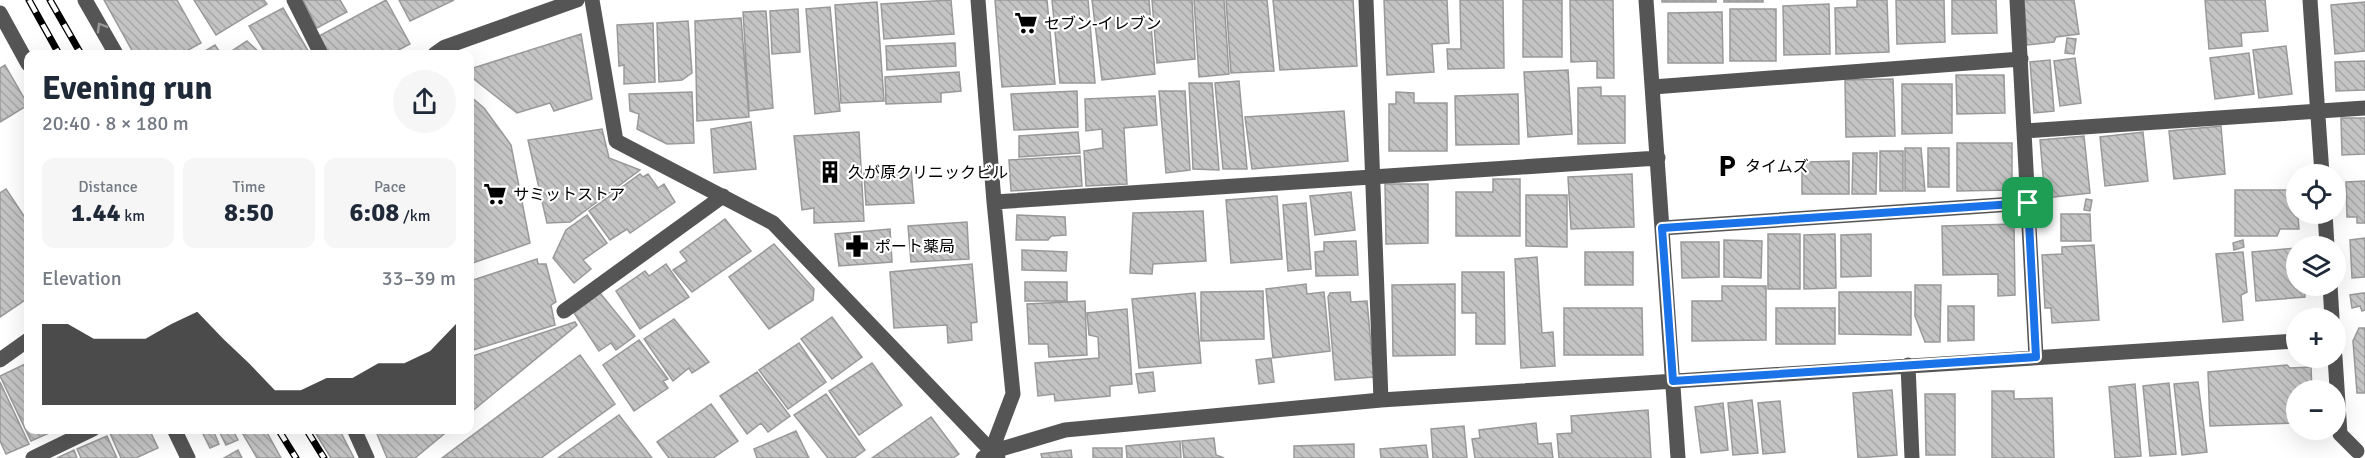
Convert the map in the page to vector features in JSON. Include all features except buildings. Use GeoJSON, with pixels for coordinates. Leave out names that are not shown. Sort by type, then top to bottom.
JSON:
{"type":"FeatureCollection","features":[{"type":"Feature","properties":{"kind":"street"},"geometry":{"type":"LineString","coordinates":[[85,0],[114,50]]}},
{"type":"Feature","properties":{"kind":"street"},"geometry":{"type":"LineString","coordinates":[[294,0],[319,50]]}},
{"type":"Feature","properties":{"kind":"street"},"geometry":{"type":"LineString","coordinates":[[441,50],[577,0]]}},
{"type":"Feature","properties":{"kind":"street"},"geometry":{"type":"LineString","coordinates":[[592,0],[616,141],[773,222],[991,456]]}},
{"type":"Feature","properties":{"kind":"street"},"geometry":{"type":"LineString","coordinates":[[978,0],[993,202],[1013,394],[991,456]]}},
{"type":"Feature","properties":{"kind":"street"},"geometry":{"type":"LineString","coordinates":[[1366,0],[1381,400]]}},
{"type":"Feature","properties":{"kind":"street"},"geometry":{"type":"LineString","coordinates":[[1646,0],[1678,458]]}},
{"type":"Feature","properties":{"kind":"street"},"geometry":{"type":"LineString","coordinates":[[2017,0],[2036,357]]}},
{"type":"Feature","properties":{"kind":"street"},"geometry":{"type":"LineString","coordinates":[[2310,0],[2321,164]]}},
{"type":"Feature","properties":{"kind":"street"},"geometry":{"type":"LineString","coordinates":[[0,13],[24,57]]}},
{"type":"Feature","properties":{"kind":"street"},"geometry":{"type":"LineString","coordinates":[[1653,87],[2020,59]]}},
{"type":"Feature","properties":{"kind":"street"},"geometry":{"type":"LineString","coordinates":[[2024,131],[2365,108]]}},
{"type":"Feature","properties":{"kind":"street"},"geometry":{"type":"LineString","coordinates":[[993,202],[1658,158]]}},
{"type":"Feature","properties":{"kind":"street"},"geometry":{"type":"LineString","coordinates":[[564,311],[723,196]]}},
{"type":"Feature","properties":{"kind":"street"},"geometry":{"type":"LineString","coordinates":[[1662,228],[2028,203]]}},
{"type":"Feature","properties":{"kind":"street"},"geometry":{"type":"LineString","coordinates":[[991,456],[1065,430],[1381,400],[2286,342]]}},
{"type":"Feature","properties":{"kind":"street"},"geometry":{"type":"LineString","coordinates":[[0,360],[24,343]]}},
{"type":"Feature","properties":{"kind":"street"},"geometry":{"type":"LineString","coordinates":[[1908,365],[1912,458]]}},
{"type":"Feature","properties":{"kind":"street"},"geometry":{"type":"LineString","coordinates":[[2336,368],[2340,434],[2358,451]]}},
{"type":"Feature","properties":{"kind":"street"},"geometry":{"type":"LineString","coordinates":[[33,458],[83,434]]}},
{"type":"Feature","properties":{"kind":"street"},"geometry":{"type":"LineString","coordinates":[[176,434],[188,458]]}},
{"type":"Feature","properties":{"kind":"street"},"geometry":{"type":"LineString","coordinates":[[356,434],[367,458]]}},
{"type":"Feature","properties":{"kind":"railway"},"geometry":{"type":"LineString","coordinates":[[29,0],[57,50]]}},
{"type":"Feature","properties":{"kind":"railway"},"geometry":{"type":"LineString","coordinates":[[50,0],[79,50]]}},
{"type":"Feature","properties":{"kind":"railway"},"geometry":{"type":"LineString","coordinates":[[281,434],[296,458]]}},
{"type":"Feature","properties":{"kind":"railway"},"geometry":{"type":"LineString","coordinates":[[309,434],[324,458]]}},
{"type":"Feature","properties":{"kind":"place","name":"セブン-イレブン"},"geometry":{"type":"Point","coordinates":[1026,23]}},
{"type":"Feature","properties":{"kind":"place","name":"タイムズ"},"geometry":{"type":"Point","coordinates":[1727,166]}},
{"type":"Feature","properties":{"kind":"place","name":"久が原クリニックビル"},"geometry":{"type":"Point","coordinates":[830,172]}},
{"type":"Feature","properties":{"kind":"place","name":"サミットストア"},"geometry":{"type":"Point","coordinates":[495,194]}},
{"type":"Feature","properties":{"kind":"place","name":"ポート薬局"},"geometry":{"type":"Point","coordinates":[857,246]}},
{"type":"Feature","properties":{"kind":"route"},"geometry":{"type":"LineString","coordinates":[[2028,203],[2036,357],[1673,381],[1662,228],[2028,203]]}}]}
